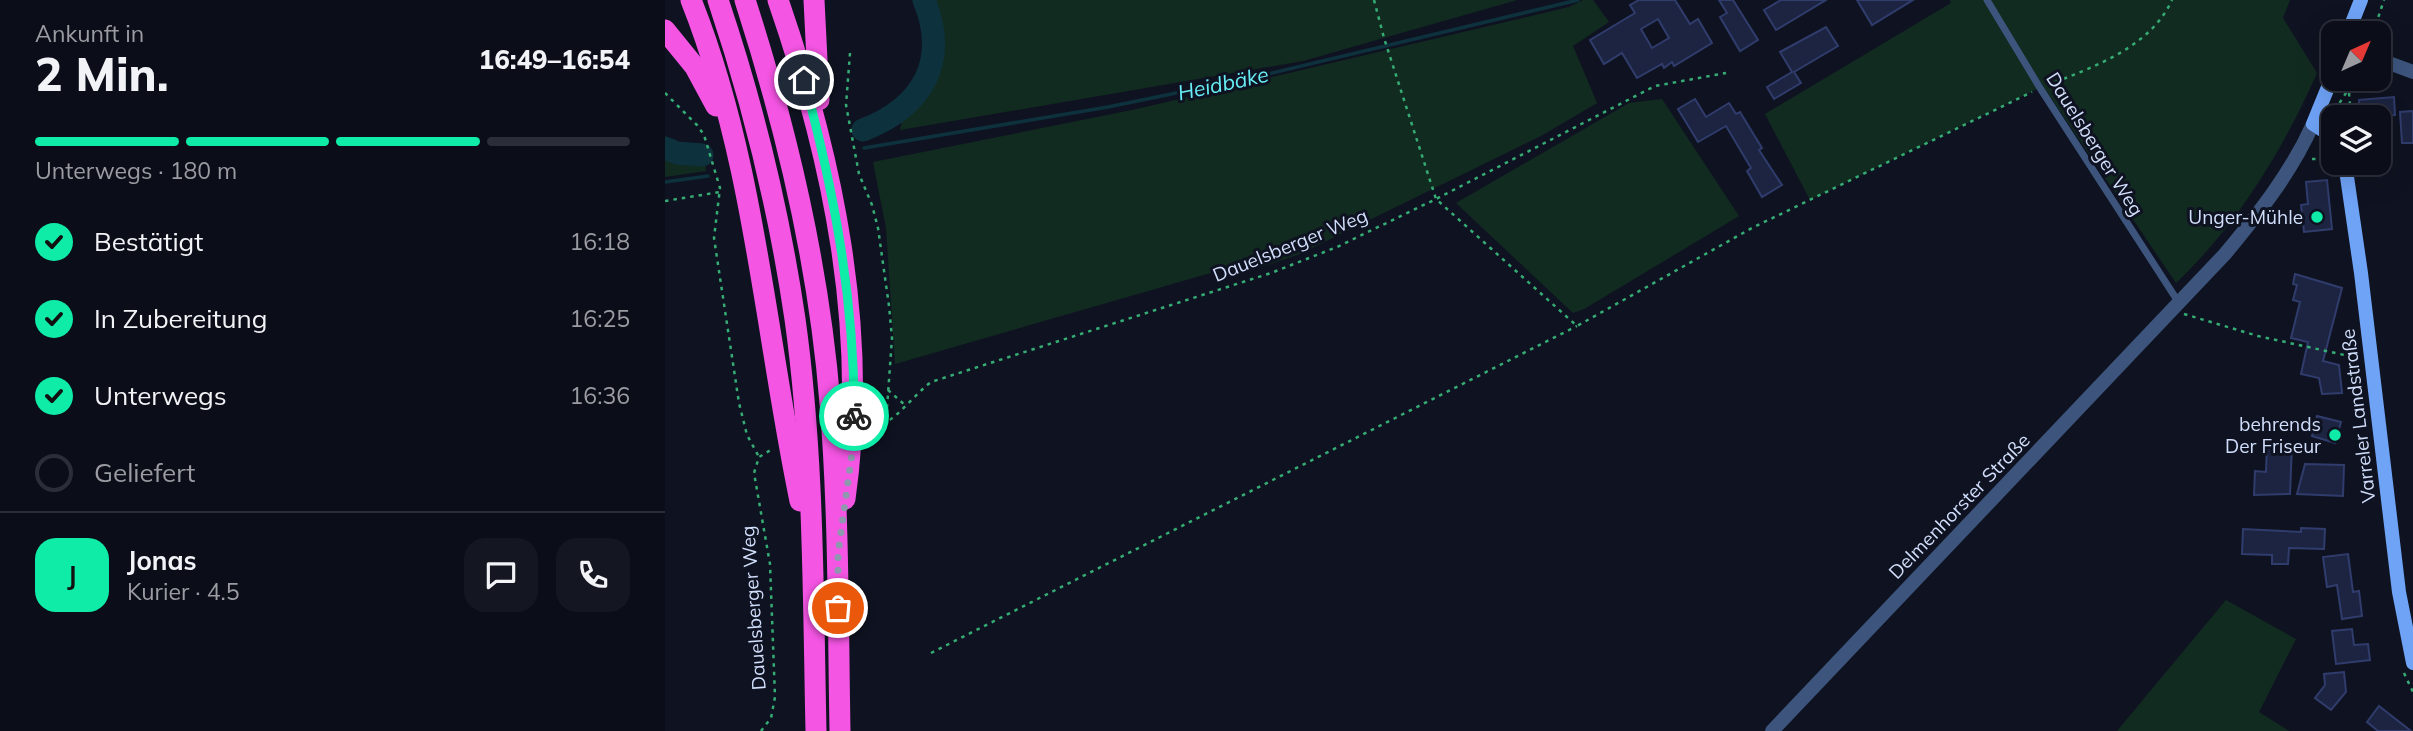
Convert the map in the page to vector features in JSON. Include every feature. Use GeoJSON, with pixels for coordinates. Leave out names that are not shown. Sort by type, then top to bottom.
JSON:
{"type":"FeatureCollection","features":[{"type":"Feature","properties":{"kind":"highway"},"geometry":{"type":"LineString","coordinates":[[691,0],[711,55],[737,148],[763,275],[791,458],[813,565]]}},
{"type":"Feature","properties":{"kind":"highway"},"geometry":{"type":"LineString","coordinates":[[718,0],[750,104],[786,265],[803,399],[813,565],[816,731]]}},
{"type":"Feature","properties":{"kind":"highway"},"geometry":{"type":"LineString","coordinates":[[745,0],[774,96],[792,169],[821,323],[830,402],[838,554],[840,731]]}},
{"type":"Feature","properties":{"kind":"highway"},"geometry":{"type":"LineString","coordinates":[[778,0],[822,147],[843,266],[854,393],[852,453],[838,554]]}},
{"type":"Feature","properties":{"kind":"highway"},"geometry":{"type":"LineString","coordinates":[[814,0],[822,147]]}},
{"type":"Feature","properties":{"kind":"highway"},"geometry":{"type":"LineString","coordinates":[[665,30],[695,67],[737,148]]}},
{"type":"Feature","properties":{"kind":"main road"},"geometry":{"type":"LineString","coordinates":[[2353,21],[2361,0]]}},
{"type":"Feature","properties":{"kind":"main road","name":"Varreler Landstraße"},"geometry":{"type":"LineString","coordinates":[[2347,175],[2399,592],[2413,663]]}},
{"type":"Feature","properties":{"kind":"street"},"geometry":{"type":"LineString","coordinates":[[2391,64],[2413,72]]}},
{"type":"Feature","properties":{"kind":"street","name":"Delmenhorster Straße"},"geometry":{"type":"LineString","coordinates":[[1772,731],[2177,306],[2274,194],[2321,134]]}},
{"type":"Feature","properties":{"kind":"lane","name":"Dauelsberger Weg"},"geometry":{"type":"LineString","coordinates":[[1987,0],[2177,306]]}},
{"type":"Feature","properties":{"kind":"path"},"geometry":{"type":"LineString","coordinates":[[1374,0],[1389,56],[1436,199],[1577,326]]}},
{"type":"Feature","properties":{"kind":"path"},"geometry":{"type":"LineString","coordinates":[[931,653],[1577,326],[1752,228],[2040,88],[2101,63],[2150,32],[2172,0]]}},
{"type":"Feature","properties":{"kind":"path"},"geometry":{"type":"LineString","coordinates":[[2377,21],[2384,0]]}},
{"type":"Feature","properties":{"kind":"path"},"geometry":{"type":"LineString","coordinates":[[850,53],[846,105],[859,174],[873,205],[878,228],[889,306],[892,338],[886,424]]}},
{"type":"Feature","properties":{"kind":"path","name":"Dauelsberger Weg"},"geometry":{"type":"LineString","coordinates":[[862,432],[886,424],[917,393],[940,379],[1271,274],[1336,247],[1436,199],[1655,86],[1726,73]]}},
{"type":"Feature","properties":{"kind":"path"},"geometry":{"type":"LineString","coordinates":[[2339,105],[2349,92]]}},
{"type":"Feature","properties":{"kind":"path"},"geometry":{"type":"LineString","coordinates":[[2349,92],[2350,105]]}},
{"type":"Feature","properties":{"kind":"path"},"geometry":{"type":"LineString","coordinates":[[665,93],[691,118],[703,135],[720,192],[714,238],[739,403],[747,435],[759,457],[774,448]]}},
{"type":"Feature","properties":{"kind":"path"},"geometry":{"type":"LineString","coordinates":[[665,201],[720,192]]}},
{"type":"Feature","properties":{"kind":"path"},"geometry":{"type":"LineString","coordinates":[[2177,306],[2183,314],[2258,336],[2371,360]]}},
{"type":"Feature","properties":{"kind":"path"},"geometry":{"type":"LineString","coordinates":[[888,390],[906,406]]}},
{"type":"Feature","properties":{"kind":"path","name":"Dauelsberger Weg"},"geometry":{"type":"LineString","coordinates":[[759,457],[754,473],[770,564],[775,697],[771,718],[761,731]]}},
{"type":"Feature","properties":{"kind":"green space"},"geometry":{"type":"Polygon","coordinates":[[[929,0],[1517,0],[1303,61],[900,130],[906,114],[934,76],[944,53],[942,29],[929,0]]]}},
{"type":"Feature","properties":{"kind":"green space"},"geometry":{"type":"Polygon","coordinates":[[[1583,0],[1593,0],[1609,22],[1573,46],[1597,103],[1541,136],[1300,254],[1262,267],[1214,272],[895,364],[886,228],[873,162],[1137,109],[1569,7],[1583,0]]]}},
{"type":"Feature","properties":{"kind":"green space"},"geometry":{"type":"Polygon","coordinates":[[[1950,0],[2290,0],[2283,18],[2317,73],[2274,158],[2257,185],[2219,237],[2176,283],[2045,89],[2039,88],[1810,200],[1765,114],[1951,3],[1950,0]]]}},
{"type":"Feature","properties":{"kind":"green space"},"geometry":{"type":"Polygon","coordinates":[[[1662,99],[1739,216],[1573,313],[1456,203],[1629,103],[1662,99]]]}},
{"type":"Feature","properties":{"kind":"green space"},"geometry":{"type":"Polygon","coordinates":[[[665,155],[694,161],[705,160],[706,171],[665,177],[665,155]]]}},
{"type":"Feature","properties":{"kind":"green space"},"geometry":{"type":"Polygon","coordinates":[[[2226,600],[2296,639],[2259,712],[2289,731],[2117,731],[2226,600]]]}},
{"type":"Feature","properties":{"kind":"building"},"geometry":{"type":"Polygon","coordinates":[[[1639,0],[1675,0],[1690,24],[1698,19],[1712,43],[1674,66],[1672,62],[1664,68],[1662,64],[1637,78],[1622,53],[1604,64],[1590,40],[1635,13],[1630,5],[1639,0]],[[1658,19],[1641,29],[1652,48],[1669,38],[1658,19]]]}},
{"type":"Feature","properties":{"kind":"building"},"geometry":{"type":"Polygon","coordinates":[[[1719,0],[1733,0],[1758,40],[1740,51],[1720,17],[1727,13],[1719,0]]]}},
{"type":"Feature","properties":{"kind":"building"},"geometry":{"type":"Polygon","coordinates":[[[1781,0],[1826,0],[1776,30],[1764,10],[1781,0]]]}},
{"type":"Feature","properties":{"kind":"building"},"geometry":{"type":"Polygon","coordinates":[[[1857,0],[1913,0],[1872,25],[1857,0]]]}},
{"type":"Feature","properties":{"kind":"building"},"geometry":{"type":"Polygon","coordinates":[[[1826,27],[1838,46],[1794,72],[1801,83],[1774,99],[1767,87],[1792,72],[1780,52],[1826,27]]]}},
{"type":"Feature","properties":{"kind":"building"},"geometry":{"type":"Polygon","coordinates":[[[2394,97],[2395,115],[2391,115],[2391,105],[2359,105],[2359,100],[2394,97]]]}},
{"type":"Feature","properties":{"kind":"building"},"geometry":{"type":"Polygon","coordinates":[[[1695,99],[1706,117],[1729,103],[1736,114],[1740,112],[1762,148],[1759,150],[1782,185],[1762,197],[1747,171],[1751,168],[1726,126],[1698,142],[1678,109],[1695,99]]]}},
{"type":"Feature","properties":{"kind":"building"},"geometry":{"type":"Polygon","coordinates":[[[2413,111],[2413,143],[2402,143],[2400,112],[2413,111]]]}},
{"type":"Feature","properties":{"kind":"building","name":"Unger-Mühle"},"geometry":{"type":"Polygon","coordinates":[[[2327,180],[2332,229],[2304,232],[2301,205],[2308,204],[2306,182],[2327,180]]]}},
{"type":"Feature","properties":{"kind":"building"},"geometry":{"type":"Polygon","coordinates":[[[2295,274],[2342,288],[2323,361],[2339,365],[2342,393],[2322,394],[2319,378],[2301,374],[2308,342],[2291,338],[2300,302],[2293,300],[2297,285],[2293,284],[2295,274]]]}},
{"type":"Feature","properties":{"kind":"building"},"geometry":{"type":"Polygon","coordinates":[[[2317,416],[2341,422],[2335,443],[2312,436],[2317,416]]]}},
{"type":"Feature","properties":{"kind":"building"},"geometry":{"type":"Polygon","coordinates":[[[2267,443],[2292,444],[2290,494],[2254,495],[2255,471],[2266,472],[2267,443]]]}},
{"type":"Feature","properties":{"kind":"building"},"geometry":{"type":"Polygon","coordinates":[[[2305,464],[2344,465],[2343,496],[2297,494],[2305,464]]]}},
{"type":"Feature","properties":{"kind":"building"},"geometry":{"type":"Polygon","coordinates":[[[2301,528],[2325,529],[2324,549],[2289,548],[2288,564],[2272,564],[2272,555],[2242,554],[2243,529],[2301,532],[2301,528]]]}},
{"type":"Feature","properties":{"kind":"building"},"geometry":{"type":"Polygon","coordinates":[[[2348,554],[2353,592],[2359,591],[2362,616],[2342,619],[2337,585],[2327,587],[2323,557],[2348,554]]]}},
{"type":"Feature","properties":{"kind":"building"},"geometry":{"type":"Polygon","coordinates":[[[2352,629],[2354,645],[2368,644],[2370,660],[2336,664],[2332,631],[2352,629]]]}},
{"type":"Feature","properties":{"kind":"building"},"geometry":{"type":"Polygon","coordinates":[[[2344,672],[2346,692],[2331,710],[2315,698],[2325,685],[2324,674],[2344,672]]]}},
{"type":"Feature","properties":{"kind":"building"},"geometry":{"type":"Polygon","coordinates":[[[2379,706],[2411,731],[2378,731],[2367,722],[2379,706]]]}},
{"type":"Feature","properties":{"kind":"waterway"},"geometry":{"type":"LineString","coordinates":[[863,130],[901,109],[915,95],[925,79],[932,62],[933,43],[931,22],[924,0]]}},
{"type":"Feature","properties":{"kind":"waterway","name":"Heidbäke"},"geometry":{"type":"LineString","coordinates":[[864,148],[1108,107],[1264,75],[1578,0]]}},
{"type":"Feature","properties":{"kind":"waterway"},"geometry":{"type":"LineString","coordinates":[[665,148],[677,153],[702,155]]}},
{"type":"Feature","properties":{"kind":"waterway","name":"Heidbäke"},"geometry":{"type":"LineString","coordinates":[[665,182],[708,176]]}},
{"type":"Feature","properties":{"kind":"way so far"},"geometry":{"type":"LineString","coordinates":[[838,608],[838,554],[852,453],[854,416]]}},
{"type":"Feature","properties":{"kind":"place","name":"Unger-Mühle"},"geometry":{"type":"Point","coordinates":[2317,217]}},
{"type":"Feature","properties":{"kind":"place","name":"behrends Der Friseur"},"geometry":{"type":"Point","coordinates":[2335,435]}},
{"type":"Feature","properties":{"kind":"route"},"geometry":{"type":"LineString","coordinates":[[804,80],[832,194],[843,266],[854,416]]}}]}
